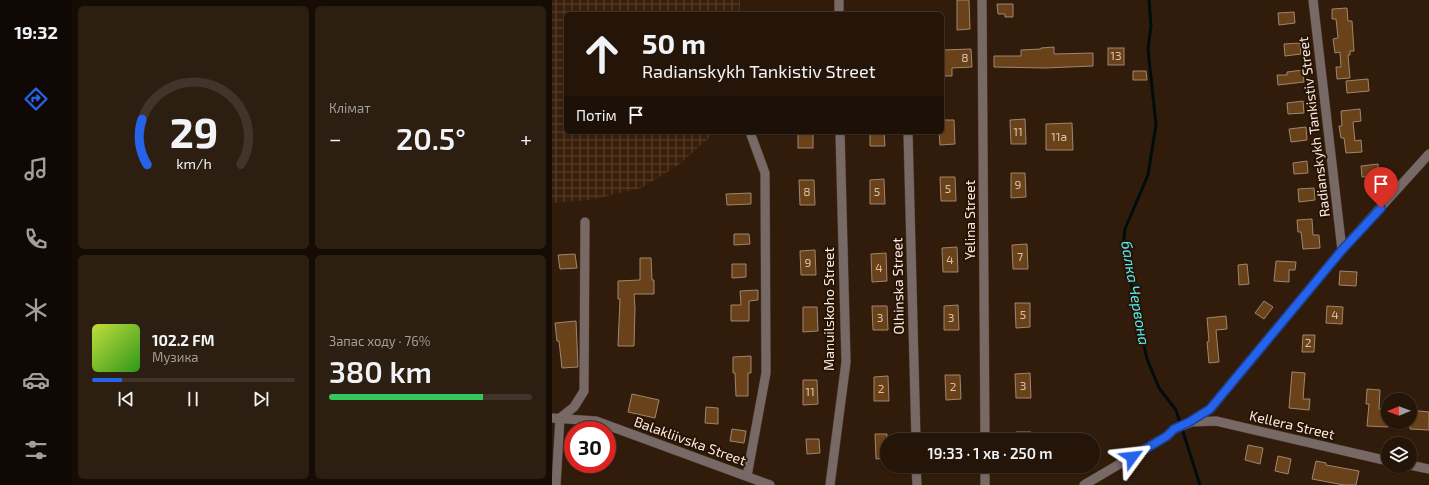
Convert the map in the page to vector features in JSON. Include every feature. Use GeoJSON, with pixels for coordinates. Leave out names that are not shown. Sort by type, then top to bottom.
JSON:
{"type":"FeatureCollection","features":[{"type":"Feature","properties":{"kind":"street"},"geometry":{"type":"LineString","coordinates":[[839,0],[839,12]]}},
{"type":"Feature","properties":{"kind":"street","name":"Yelina Street"},"geometry":{"type":"LineString","coordinates":[[982,0],[985,433]]}},
{"type":"Feature","properties":{"kind":"street","name":"Radianskykh Tankistiv Street"},"geometry":{"type":"LineString","coordinates":[[1313,0],[1342,250]]}},
{"type":"Feature","properties":{"kind":"street"},"geometry":{"type":"LineString","coordinates":[[747,476],[766,373],[765,173],[751,134]]}},
{"type":"Feature","properties":{"kind":"street","name":"Manuilskoho Street"},"geometry":{"type":"LineString","coordinates":[[830,485],[846,362],[840,134]]}},
{"type":"Feature","properties":{"kind":"street","name":"Olhinska Street"},"geometry":{"type":"LineString","coordinates":[[908,134],[916,433]]}},
{"type":"Feature","properties":{"kind":"street"},"geometry":{"type":"LineString","coordinates":[[1084,485],[1167,436],[1174,429],[1210,409],[1342,250],[1429,154]]}},
{"type":"Feature","properties":{"kind":"street"},"geometry":{"type":"LineString","coordinates":[[556,485],[556,418],[574,407],[584,391],[585,222]]}},
{"type":"Feature","properties":{"kind":"street","name":"Balakliivska Street"},"geometry":{"type":"LineString","coordinates":[[556,418],[596,421],[770,485]]}},
{"type":"Feature","properties":{"kind":"street","name":"Kellera Street"},"geometry":{"type":"LineString","coordinates":[[1189,422],[1216,421],[1381,460]]}},
{"type":"Feature","properties":{"kind":"street"},"geometry":{"type":"LineString","coordinates":[[1417,466],[1429,469]]}},
{"type":"Feature","properties":{"kind":"street"},"geometry":{"type":"LineString","coordinates":[[916,473],[917,485]]}},
{"type":"Feature","properties":{"kind":"street"},"geometry":{"type":"LineString","coordinates":[[985,473],[985,485]]}},
{"type":"Feature","properties":{"kind":"shaded area"},"geometry":{"type":"Polygon","coordinates":[[[552,0],[740,0],[740,12],[564,12],[564,134],[713,134],[680,164],[641,188],[590,200],[552,203],[552,0]]]}},
{"type":"Feature","properties":{"kind":"building"},"geometry":{"type":"Polygon","coordinates":[[[957,0],[969,0],[970,29],[957,30],[957,0]]]}},
{"type":"Feature","properties":{"kind":"building"},"geometry":{"type":"Polygon","coordinates":[[[997,4],[1013,4],[1013,17],[1005,17],[1005,14],[998,14],[997,4]]]}},
{"type":"Feature","properties":{"kind":"building"},"geometry":{"type":"Polygon","coordinates":[[[1347,8],[1348,21],[1352,21],[1354,51],[1350,51],[1350,55],[1348,55],[1350,78],[1337,79],[1336,67],[1341,67],[1340,52],[1335,53],[1333,39],[1338,38],[1336,19],[1332,19],[1332,9],[1347,8]]]}},
{"type":"Feature","properties":{"kind":"building"},"geometry":{"type":"Polygon","coordinates":[[[1294,12],[1295,23],[1279,25],[1278,13],[1294,12]]]}},
{"type":"Feature","properties":{"kind":"building"},"geometry":{"type":"Polygon","coordinates":[[[1300,43],[1301,54],[1285,56],[1284,44],[1300,43]]]}},
{"type":"Feature","properties":{"kind":"building"},"geometry":{"type":"Polygon","coordinates":[[[1054,47],[1054,54],[1093,53],[1093,66],[1045,68],[994,67],[994,56],[1021,56],[1021,50],[1054,47]]]}},
{"type":"Feature","properties":{"kind":"building"},"geometry":{"type":"Polygon","coordinates":[[[1108,48],[1124,48],[1124,65],[1108,65],[1108,48]]]}},
{"type":"Feature","properties":{"kind":"building"},"geometry":{"type":"Polygon","coordinates":[[[971,49],[972,67],[952,68],[952,76],[944,76],[944,50],[971,49]]]}},
{"type":"Feature","properties":{"kind":"building"},"geometry":{"type":"Polygon","coordinates":[[[1303,70],[1304,82],[1278,85],[1277,75],[1287,75],[1287,72],[1303,70]]]}},
{"type":"Feature","properties":{"kind":"building"},"geometry":{"type":"Polygon","coordinates":[[[1133,71],[1146,71],[1147,80],[1133,80],[1133,71]]]}},
{"type":"Feature","properties":{"kind":"building"},"geometry":{"type":"Polygon","coordinates":[[[1368,79],[1369,91],[1347,93],[1346,81],[1368,79]]]}},
{"type":"Feature","properties":{"kind":"building"},"geometry":{"type":"Polygon","coordinates":[[[1303,101],[1304,113],[1288,114],[1287,103],[1303,101]]]}},
{"type":"Feature","properties":{"kind":"building"},"geometry":{"type":"Polygon","coordinates":[[[1360,109],[1361,121],[1353,122],[1355,141],[1361,140],[1362,152],[1346,153],[1344,138],[1341,138],[1339,126],[1342,126],[1341,111],[1360,109]]]}},
{"type":"Feature","properties":{"kind":"building"},"geometry":{"type":"Polygon","coordinates":[[[1025,119],[1026,144],[1011,144],[1010,120],[1025,119]]]}},
{"type":"Feature","properties":{"kind":"building"},"geometry":{"type":"Polygon","coordinates":[[[944,120],[954,120],[955,144],[940,145],[939,134],[944,134],[944,120]]]}},
{"type":"Feature","properties":{"kind":"building"},"geometry":{"type":"Polygon","coordinates":[[[1072,123],[1073,150],[1046,150],[1046,124],[1072,123]]]}},
{"type":"Feature","properties":{"kind":"building"},"geometry":{"type":"Polygon","coordinates":[[[1306,127],[1307,140],[1291,142],[1289,129],[1306,127]]]}},
{"type":"Feature","properties":{"kind":"building"},"geometry":{"type":"Polygon","coordinates":[[[798,134],[813,134],[813,148],[798,148],[798,134]]]}},
{"type":"Feature","properties":{"kind":"building"},"geometry":{"type":"Polygon","coordinates":[[[870,134],[884,134],[885,146],[870,146],[870,134]]]}},
{"type":"Feature","properties":{"kind":"building"},"geometry":{"type":"Polygon","coordinates":[[[1307,161],[1308,173],[1294,174],[1293,163],[1307,161]]]}},
{"type":"Feature","properties":{"kind":"building"},"geometry":{"type":"Polygon","coordinates":[[[1378,164],[1379,176],[1362,177],[1361,166],[1378,164]]]}},
{"type":"Feature","properties":{"kind":"building"},"geometry":{"type":"Polygon","coordinates":[[[1011,173],[1025,173],[1026,197],[1011,198],[1011,173]]]}},
{"type":"Feature","properties":{"kind":"building"},"geometry":{"type":"Polygon","coordinates":[[[940,177],[955,177],[956,201],[941,201],[940,177]]]}},
{"type":"Feature","properties":{"kind":"building"},"geometry":{"type":"Polygon","coordinates":[[[884,179],[885,204],[870,204],[870,180],[884,179]]]}},
{"type":"Feature","properties":{"kind":"building"},"geometry":{"type":"Polygon","coordinates":[[[799,180],[814,180],[815,205],[800,205],[799,180]]]}},
{"type":"Feature","properties":{"kind":"building"},"geometry":{"type":"Polygon","coordinates":[[[1314,188],[1315,200],[1299,202],[1298,189],[1314,188]]]}},
{"type":"Feature","properties":{"kind":"building"},"geometry":{"type":"Polygon","coordinates":[[[751,193],[751,204],[727,205],[726,194],[751,193]]]}},
{"type":"Feature","properties":{"kind":"building"},"geometry":{"type":"Polygon","coordinates":[[[1312,219],[1313,235],[1319,235],[1320,248],[1303,249],[1301,232],[1298,232],[1297,220],[1312,219]]]}},
{"type":"Feature","properties":{"kind":"building"},"geometry":{"type":"Polygon","coordinates":[[[734,234],[749,234],[750,244],[734,245],[734,234]]]}},
{"type":"Feature","properties":{"kind":"building"},"geometry":{"type":"Polygon","coordinates":[[[1027,244],[1028,269],[1013,269],[1012,245],[1027,244]]]}},
{"type":"Feature","properties":{"kind":"building"},"geometry":{"type":"Polygon","coordinates":[[[957,247],[958,272],[943,272],[942,248],[957,247]]]}},
{"type":"Feature","properties":{"kind":"building"},"geometry":{"type":"Polygon","coordinates":[[[815,250],[816,275],[801,275],[800,251],[815,250]]]}},
{"type":"Feature","properties":{"kind":"building"},"geometry":{"type":"Polygon","coordinates":[[[886,253],[887,281],[872,282],[871,254],[886,253]]]}},
{"type":"Feature","properties":{"kind":"building"},"geometry":{"type":"Polygon","coordinates":[[[575,254],[577,268],[560,269],[558,255],[575,254]]]}},
{"type":"Feature","properties":{"kind":"building"},"geometry":{"type":"Polygon","coordinates":[[[640,258],[651,258],[654,294],[634,294],[634,346],[618,346],[620,299],[618,299],[618,281],[640,280],[640,258]]]}},
{"type":"Feature","properties":{"kind":"building"},"geometry":{"type":"Polygon","coordinates":[[[1276,261],[1296,262],[1295,270],[1289,270],[1289,282],[1274,281],[1276,261]]]}},
{"type":"Feature","properties":{"kind":"building"},"geometry":{"type":"Polygon","coordinates":[[[732,264],[746,264],[746,277],[732,278],[732,264]]]}},
{"type":"Feature","properties":{"kind":"building"},"geometry":{"type":"Polygon","coordinates":[[[1247,264],[1249,284],[1239,285],[1238,265],[1247,264]]]}},
{"type":"Feature","properties":{"kind":"building"},"geometry":{"type":"Polygon","coordinates":[[[1340,271],[1357,272],[1356,286],[1339,285],[1340,271]]]}},
{"type":"Feature","properties":{"kind":"building"},"geometry":{"type":"Polygon","coordinates":[[[758,290],[758,300],[749,301],[749,321],[731,321],[731,305],[741,305],[740,291],[758,290]]]}},
{"type":"Feature","properties":{"kind":"building"},"geometry":{"type":"Polygon","coordinates":[[[1264,301],[1273,307],[1264,319],[1255,313],[1264,301]]]}},
{"type":"Feature","properties":{"kind":"building"},"geometry":{"type":"Polygon","coordinates":[[[1015,303],[1030,303],[1030,327],[1016,328],[1015,303]]]}},
{"type":"Feature","properties":{"kind":"building"},"geometry":{"type":"Polygon","coordinates":[[[958,305],[959,330],[944,330],[944,306],[958,305]]]}},
{"type":"Feature","properties":{"kind":"building"},"geometry":{"type":"Polygon","coordinates":[[[872,306],[887,306],[888,330],[873,330],[872,306]]]}},
{"type":"Feature","properties":{"kind":"building"},"geometry":{"type":"Polygon","coordinates":[[[1327,306],[1343,307],[1342,324],[1326,323],[1327,306]]]}},
{"type":"Feature","properties":{"kind":"building"},"geometry":{"type":"Polygon","coordinates":[[[803,307],[817,307],[818,331],[803,332],[803,307]]]}},
{"type":"Feature","properties":{"kind":"building"},"geometry":{"type":"Polygon","coordinates":[[[1226,316],[1227,329],[1216,330],[1219,362],[1209,363],[1207,318],[1226,316]]]}},
{"type":"Feature","properties":{"kind":"building"},"geometry":{"type":"Polygon","coordinates":[[[576,321],[578,367],[562,368],[555,323],[576,321]]]}},
{"type":"Feature","properties":{"kind":"building"},"geometry":{"type":"Polygon","coordinates":[[[1303,335],[1315,335],[1314,352],[1302,352],[1303,335]]]}},
{"type":"Feature","properties":{"kind":"building"},"geometry":{"type":"Polygon","coordinates":[[[751,356],[751,373],[748,373],[748,396],[736,396],[735,373],[733,373],[733,357],[751,356]]]}},
{"type":"Feature","properties":{"kind":"building"},"geometry":{"type":"Polygon","coordinates":[[[1292,372],[1305,373],[1303,399],[1310,399],[1309,410],[1289,408],[1292,372]]]}},
{"type":"Feature","properties":{"kind":"building"},"geometry":{"type":"Polygon","coordinates":[[[1030,373],[1031,398],[1016,398],[1015,374],[1030,373]]]}},
{"type":"Feature","properties":{"kind":"building"},"geometry":{"type":"Polygon","coordinates":[[[945,375],[960,375],[961,399],[946,400],[945,375]]]}},
{"type":"Feature","properties":{"kind":"building"},"geometry":{"type":"Polygon","coordinates":[[[888,376],[889,401],[874,401],[874,377],[888,376]]]}},
{"type":"Feature","properties":{"kind":"building"},"geometry":{"type":"Polygon","coordinates":[[[803,380],[817,380],[818,404],[803,405],[803,380]]]}},
{"type":"Feature","properties":{"kind":"building"},"geometry":{"type":"Polygon","coordinates":[[[1367,389],[1380,390],[1379,409],[1381,409],[1381,427],[1367,426],[1369,404],[1366,404],[1367,389]]]}},
{"type":"Feature","properties":{"kind":"building"},"geometry":{"type":"Polygon","coordinates":[[[632,394],[659,400],[655,418],[628,412],[632,394]]]}},
{"type":"Feature","properties":{"kind":"building"},"geometry":{"type":"Polygon","coordinates":[[[706,407],[718,408],[718,424],[705,423],[706,407]]]}},
{"type":"Feature","properties":{"kind":"building"},"geometry":{"type":"Polygon","coordinates":[[[1417,411],[1429,412],[1429,430],[1410,429],[1417,429],[1417,411]]]}},
{"type":"Feature","properties":{"kind":"building"},"geometry":{"type":"Polygon","coordinates":[[[732,429],[746,431],[744,443],[730,441],[732,429]]]}},
{"type":"Feature","properties":{"kind":"building"},"geometry":{"type":"Polygon","coordinates":[[[1016,432],[1031,432],[1031,433],[1016,432]]]}},
{"type":"Feature","properties":{"kind":"building"},"geometry":{"type":"Polygon","coordinates":[[[875,434],[880,434],[880,459],[876,459],[875,434]]]}},
{"type":"Feature","properties":{"kind":"building"},"geometry":{"type":"Polygon","coordinates":[[[806,439],[819,439],[820,453],[807,454],[806,439]]]}},
{"type":"Feature","properties":{"kind":"building"},"geometry":{"type":"Polygon","coordinates":[[[1248,445],[1263,448],[1260,464],[1245,460],[1248,445]]]}},
{"type":"Feature","properties":{"kind":"building"},"geometry":{"type":"Polygon","coordinates":[[[1278,456],[1291,459],[1288,474],[1275,471],[1278,456]]]}},
{"type":"Feature","properties":{"kind":"building"},"geometry":{"type":"Polygon","coordinates":[[[1316,461],[1326,463],[1326,465],[1359,471],[1356,485],[1344,485],[1312,479],[1316,461]]]}},
{"type":"Feature","properties":{"kind":"waterway","name":"балка Червона"},"geometry":{"type":"LineString","coordinates":[[1149,0],[1151,26],[1148,49],[1156,125],[1148,175],[1125,229],[1123,245],[1147,359],[1159,388],[1176,410],[1200,485]]}},
{"type":"Feature","properties":{"kind":"route"},"geometry":{"type":"LineString","coordinates":[[1132,457],[1167,436],[1174,429],[1210,409],[1342,250],[1381,208]]}}]}
